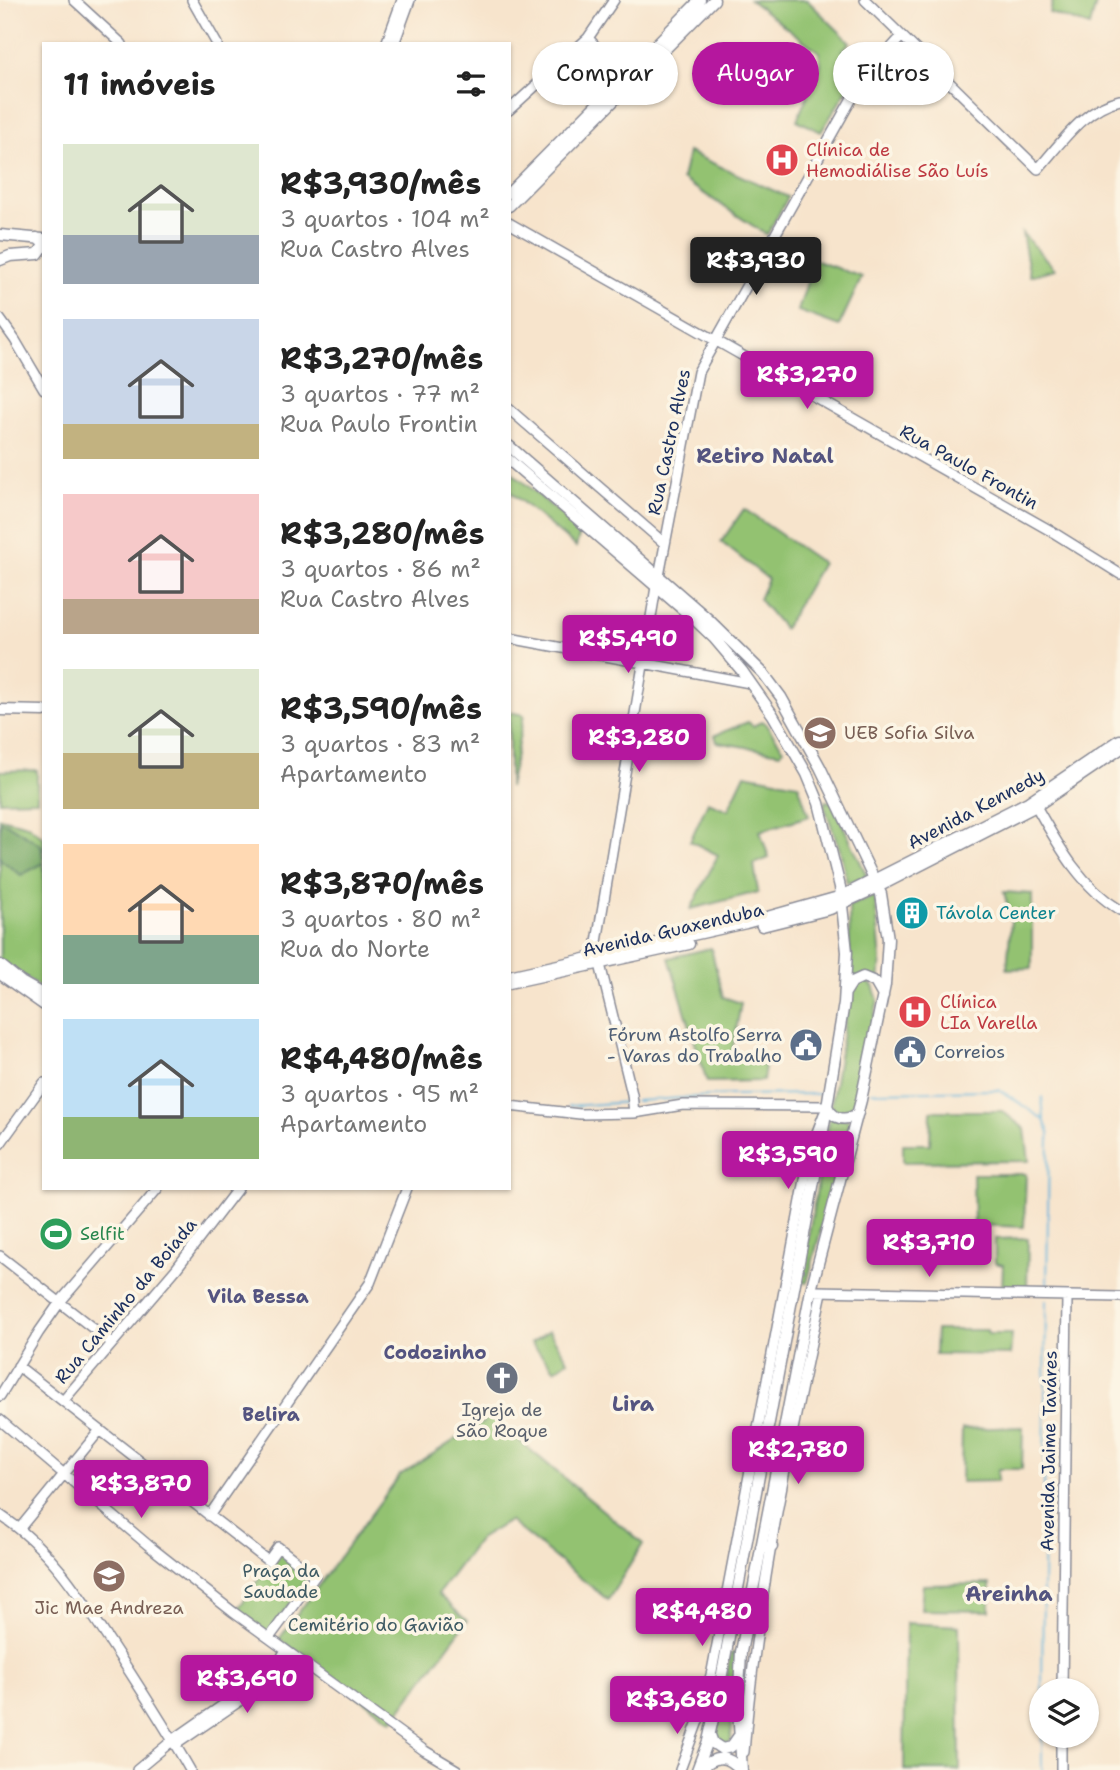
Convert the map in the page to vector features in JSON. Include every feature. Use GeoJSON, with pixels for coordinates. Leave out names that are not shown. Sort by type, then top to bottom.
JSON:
{"type":"FeatureCollection","features":[{"type":"Feature","properties":{"kind":"main road"},"geometry":{"type":"LineString","coordinates":[[659,42],[700,0]]}},
{"type":"Feature","properties":{"kind":"main road"},"geometry":{"type":"LineString","coordinates":[[511,204],[714,0]]}},
{"type":"Feature","properties":{"kind":"main road"},"geometry":{"type":"LineString","coordinates":[[511,190],[596,105]]}},
{"type":"Feature","properties":{"kind":"main road"},"geometry":{"type":"LineString","coordinates":[[0,235],[40,239]]}},
{"type":"Feature","properties":{"kind":"main road"},"geometry":{"type":"LineString","coordinates":[[0,260],[10,256],[38,254],[42,248]]}},
{"type":"Feature","properties":{"kind":"main road"},"geometry":{"type":"LineString","coordinates":[[0,260],[42,257]]}},
{"type":"Feature","properties":{"kind":"main road"},"geometry":{"type":"LineString","coordinates":[[511,448],[657,582],[714,638],[750,682],[800,761],[819,803],[842,900],[847,951],[844,993],[826,1108],[794,1282],[769,1389],[769,1423],[746,1519],[710,1733],[699,1770]]}},
{"type":"Feature","properties":{"kind":"main road"},"geometry":{"type":"LineString","coordinates":[[511,462],[729,638],[763,673],[781,697],[813,753],[877,883],[888,939],[883,996],[858,1113],[814,1279],[816,1291],[761,1547],[740,1661],[738,1737],[741,1770]]}},
{"type":"Feature","properties":{"kind":"main road"},"geometry":{"type":"LineString","coordinates":[[0,710],[42,711]]}},
{"type":"Feature","properties":{"kind":"main road","name":"Avenida Kennedy"},"geometry":{"type":"LineString","coordinates":[[877,883],[1034,798],[1120,740]]}},
{"type":"Feature","properties":{"kind":"main road","name":"Avenida Kennedy"},"geometry":{"type":"LineString","coordinates":[[842,900],[1036,806],[1120,750]]}},
{"type":"Feature","properties":{"kind":"main road"},"geometry":{"type":"LineString","coordinates":[[800,761],[813,753]]}},
{"type":"Feature","properties":{"kind":"main road"},"geometry":{"type":"LineString","coordinates":[[819,803],[826,795],[835,797]]}},
{"type":"Feature","properties":{"kind":"main road","name":"Avenida Guaxenduba"},"geometry":{"type":"LineString","coordinates":[[511,983],[842,900]]}},
{"type":"Feature","properties":{"kind":"main road","name":"Avenida Guaxenduba"},"geometry":{"type":"LineString","coordinates":[[511,976],[598,961],[830,909],[842,900]]}},
{"type":"Feature","properties":{"kind":"main road"},"geometry":{"type":"LineString","coordinates":[[830,909],[841,913],[844,918]]}},
{"type":"Feature","properties":{"kind":"main road"},"geometry":{"type":"LineString","coordinates":[[0,965],[21,982],[42,994]]}},
{"type":"Feature","properties":{"kind":"main road"},"geometry":{"type":"LineString","coordinates":[[0,974],[42,1004]]}},
{"type":"Feature","properties":{"kind":"main road"},"geometry":{"type":"LineString","coordinates":[[844,993],[852,982],[863,977],[875,982],[883,996]]}},
{"type":"Feature","properties":{"kind":"main road"},"geometry":{"type":"LineString","coordinates":[[826,1108],[838,1118],[849,1118],[858,1113]]}},
{"type":"Feature","properties":{"kind":"main road"},"geometry":{"type":"LineString","coordinates":[[794,1282],[797,1287],[816,1291]]}},
{"type":"Feature","properties":{"kind":"main road"},"geometry":{"type":"LineString","coordinates":[[769,1423],[789,1423]]}},
{"type":"Feature","properties":{"kind":"main road"},"geometry":{"type":"LineString","coordinates":[[761,1547],[772,1547]]}},
{"type":"Feature","properties":{"kind":"main road"},"geometry":{"type":"LineString","coordinates":[[710,1733],[713,1743],[722,1749],[731,1747],[738,1737]]}},
{"type":"Feature","properties":{"kind":"main road"},"geometry":{"type":"LineString","coordinates":[[699,1770],[710,1761],[722,1757],[733,1761],[741,1770]]}},
{"type":"Feature","properties":{"kind":"street"},"geometry":{"type":"LineString","coordinates":[[74,0],[120,42]]}},
{"type":"Feature","properties":{"kind":"street"},"geometry":{"type":"LineString","coordinates":[[192,0],[216,42]]}},
{"type":"Feature","properties":{"kind":"street"},"geometry":{"type":"LineString","coordinates":[[387,42],[402,0]]}},
{"type":"Feature","properties":{"kind":"street"},"geometry":{"type":"LineString","coordinates":[[395,42],[410,0]]}},
{"type":"Feature","properties":{"kind":"street"},"geometry":{"type":"LineString","coordinates":[[511,108],[588,38],[614,0]]}},
{"type":"Feature","properties":{"kind":"street"},"geometry":{"type":"LineString","coordinates":[[865,0],[1038,169],[1091,113],[1120,100]]}},
{"type":"Feature","properties":{"kind":"street","name":"Rua Castro Alves"},"geometry":{"type":"LineString","coordinates":[[633,1106],[596,948],[601,905],[657,582],[698,372],[850,100],[871,70],[902,36]]}},
{"type":"Feature","properties":{"kind":"street"},"geometry":{"type":"LineString","coordinates":[[588,38],[592,42]]}},
{"type":"Feature","properties":{"kind":"street","name":"Rua Paulo Frontin"},"geometry":{"type":"LineString","coordinates":[[511,224],[1051,531],[1120,574]]}},
{"type":"Feature","properties":{"kind":"street"},"geometry":{"type":"LineString","coordinates":[[0,312],[42,376]]}},
{"type":"Feature","properties":{"kind":"street"},"geometry":{"type":"LineString","coordinates":[[0,319],[42,386]]}},
{"type":"Feature","properties":{"kind":"street"},"geometry":{"type":"LineString","coordinates":[[511,411],[664,543]]}},
{"type":"Feature","properties":{"kind":"street"},"geometry":{"type":"LineString","coordinates":[[511,638],[750,682]]}},
{"type":"Feature","properties":{"kind":"street"},"geometry":{"type":"LineString","coordinates":[[1036,806],[1074,870],[1102,898],[1120,910]]}},
{"type":"Feature","properties":{"kind":"street"},"geometry":{"type":"LineString","coordinates":[[0,1144],[42,1086]]}},
{"type":"Feature","properties":{"kind":"street"},"geometry":{"type":"LineString","coordinates":[[511,1106],[580,1114],[633,1106],[826,1108],[811,1149],[746,1519]]}},
{"type":"Feature","properties":{"kind":"street"},"geometry":{"type":"LineString","coordinates":[[0,1396],[60,1302],[156,1190]]}},
{"type":"Feature","properties":{"kind":"street","name":"Rua Caminho da Boiada"},"geometry":{"type":"LineString","coordinates":[[63,1401],[176,1269],[236,1190]]}},
{"type":"Feature","properties":{"kind":"street"},"geometry":{"type":"LineString","coordinates":[[209,1516],[370,1283],[406,1190]]}},
{"type":"Feature","properties":{"kind":"street"},"geometry":{"type":"LineString","coordinates":[[0,1256],[112,1343]]}},
{"type":"Feature","properties":{"kind":"street"},"geometry":{"type":"LineString","coordinates":[[816,1291],[1120,1297]]}},
{"type":"Feature","properties":{"kind":"street","name":"Avenida Jaime Taváres"},"geometry":{"type":"LineString","coordinates":[[1062,1678],[1067,1297]]}},
{"type":"Feature","properties":{"kind":"street"},"geometry":{"type":"LineString","coordinates":[[18,1366],[268,1561],[278,1547],[315,1576],[269,1638]]}},
{"type":"Feature","properties":{"kind":"street"},"geometry":{"type":"LineString","coordinates":[[0,1420],[148,1545],[296,1660],[425,1751],[457,1770]]}},
{"type":"Feature","properties":{"kind":"street"},"geometry":{"type":"LineString","coordinates":[[741,1770],[789,1423]]}},
{"type":"Feature","properties":{"kind":"street"},"geometry":{"type":"LineString","coordinates":[[20,1528],[100,1430]]}},
{"type":"Feature","properties":{"kind":"street"},"geometry":{"type":"LineString","coordinates":[[0,1515],[20,1528],[44,1551],[79,1594],[175,1742],[190,1770]]}},
{"type":"Feature","properties":{"kind":"street"},"geometry":{"type":"LineString","coordinates":[[680,1770],[708,1691],[733,1591]]}},
{"type":"Feature","properties":{"kind":"street"},"geometry":{"type":"LineString","coordinates":[[270,1677],[285,1651]]}},
{"type":"Feature","properties":{"kind":"street"},"geometry":{"type":"LineString","coordinates":[[137,1770],[296,1660]]}},
{"type":"Feature","properties":{"kind":"street"},"geometry":{"type":"LineString","coordinates":[[1061,1748],[1061,1770]]}},
{"type":"Feature","properties":{"kind":"green space"},"geometry":{"type":"Polygon","coordinates":[[[750,0],[807,0],[850,42],[833,42],[833,105],[838,105],[821,132],[797,120],[803,105],[819,105],[819,42],[806,42],[750,0]]]}},
{"type":"Feature","properties":{"kind":"green space"},"geometry":{"type":"Polygon","coordinates":[[[1053,0],[1097,0],[1090,26],[1050,13],[1053,0]]]}},
{"type":"Feature","properties":{"kind":"green space"},"geometry":{"type":"Polygon","coordinates":[[[688,152],[788,197],[767,235],[682,179],[688,152]]]}},
{"type":"Feature","properties":{"kind":"green space"},"geometry":{"type":"Polygon","coordinates":[[[1022,233],[1055,269],[1030,276],[1022,233]]]}},
{"type":"Feature","properties":{"kind":"green space"},"geometry":{"type":"Polygon","coordinates":[[[814,260],[862,277],[839,326],[798,311],[814,260]]]}},
{"type":"Feature","properties":{"kind":"green space"},"geometry":{"type":"Polygon","coordinates":[[[511,472],[578,529],[580,533],[576,547],[511,493],[511,472]]]}},
{"type":"Feature","properties":{"kind":"green space"},"geometry":{"type":"Polygon","coordinates":[[[744,509],[822,563],[784,629],[759,599],[768,579],[721,542],[744,509]]]}},
{"type":"Feature","properties":{"kind":"green space"},"geometry":{"type":"Polygon","coordinates":[[[511,712],[524,715],[511,778],[511,712]]]}},
{"type":"Feature","properties":{"kind":"green space"},"geometry":{"type":"Polygon","coordinates":[[[763,721],[784,749],[780,753],[717,742],[715,735],[748,722],[753,726],[763,721]]]}},
{"type":"Feature","properties":{"kind":"green space"},"geometry":{"type":"Polygon","coordinates":[[[37,770],[37,800],[0,801],[0,771],[37,770]]]}},
{"type":"Feature","properties":{"kind":"green space"},"geometry":{"type":"Polygon","coordinates":[[[745,774],[798,784],[809,816],[760,831],[769,858],[754,864],[758,892],[691,909],[718,855],[690,841],[708,802],[728,810],[745,774]]]}},
{"type":"Feature","properties":{"kind":"green space"},"geometry":{"type":"Polygon","coordinates":[[[826,801],[832,802],[867,876],[847,883],[840,850],[824,805],[826,801]]]}},
{"type":"Feature","properties":{"kind":"green space"},"geometry":{"type":"Polygon","coordinates":[[[0,818],[28,825],[42,836],[42,989],[0,960],[0,818]]]}},
{"type":"Feature","properties":{"kind":"green space"},"geometry":{"type":"Polygon","coordinates":[[[0,822],[41,845],[42,864],[21,875],[0,859],[0,822]]]}},
{"type":"Feature","properties":{"kind":"green space"},"geometry":{"type":"Polygon","coordinates":[[[1004,892],[1032,894],[1032,968],[1007,969],[1011,920],[1004,892]]]}},
{"type":"Feature","properties":{"kind":"green space"},"geometry":{"type":"Polygon","coordinates":[[[875,896],[881,960],[879,982],[850,978],[849,906],[875,896]]]}},
{"type":"Feature","properties":{"kind":"green space"},"geometry":{"type":"Polygon","coordinates":[[[711,948],[723,997],[741,1003],[732,1053],[765,1066],[763,1081],[707,1082],[669,958],[711,948]]]}},
{"type":"Feature","properties":{"kind":"green space"},"geometry":{"type":"Polygon","coordinates":[[[862,979],[873,986],[878,1000],[856,1104],[846,1113],[837,1113],[831,1106],[849,997],[853,987],[862,979]]]}},
{"type":"Feature","properties":{"kind":"green space"},"geometry":{"type":"Polygon","coordinates":[[[931,1111],[1002,1111],[1025,1129],[1029,1161],[903,1162],[903,1144],[930,1144],[931,1111]]]}},
{"type":"Feature","properties":{"kind":"green space"},"geometry":{"type":"Polygon","coordinates":[[[830,1117],[850,1120],[807,1283],[800,1282],[830,1117]]]}},
{"type":"Feature","properties":{"kind":"green space"},"geometry":{"type":"Polygon","coordinates":[[[973,1174],[1026,1174],[1024,1227],[974,1225],[973,1174]]]}},
{"type":"Feature","properties":{"kind":"green space"},"geometry":{"type":"Polygon","coordinates":[[[1028,1238],[1027,1290],[1002,1289],[1003,1265],[995,1263],[995,1239],[1028,1238]]]}},
{"type":"Feature","properties":{"kind":"green space"},"geometry":{"type":"Polygon","coordinates":[[[936,1330],[987,1330],[988,1334],[1012,1334],[1010,1355],[935,1354],[936,1330]]]}},
{"type":"Feature","properties":{"kind":"green space"},"geometry":{"type":"Polygon","coordinates":[[[549,1331],[568,1360],[555,1370],[531,1343],[549,1331]]]}},
{"type":"Feature","properties":{"kind":"green space","name":"Cemitério do Gavião"},"geometry":{"type":"Polygon","coordinates":[[[491,1417],[643,1544],[608,1600],[509,1521],[479,1539],[438,1594],[467,1621],[392,1721],[279,1639],[400,1475],[491,1417]]]}},
{"type":"Feature","properties":{"kind":"green space"},"geometry":{"type":"Polygon","coordinates":[[[1023,1427],[1022,1469],[998,1469],[997,1481],[961,1482],[962,1429],[1023,1427]]]}},
{"type":"Feature","properties":{"kind":"green space","name":"Praça da Saudade"},"geometry":{"type":"Polygon","coordinates":[[[278,1551],[309,1576],[268,1634],[236,1612],[278,1551]]]}},
{"type":"Feature","properties":{"kind":"green space"},"geometry":{"type":"Polygon","coordinates":[[[990,1584],[990,1611],[921,1610],[923,1585],[990,1584]]]}},
{"type":"Feature","properties":{"kind":"green space"},"geometry":{"type":"Polygon","coordinates":[[[906,1623],[959,1626],[960,1770],[904,1770],[906,1623]]]}},
{"type":"Feature","properties":{"kind":"green space"},"geometry":{"type":"Polygon","coordinates":[[[731,1653],[735,1653],[731,1741],[722,1746],[715,1739],[731,1653]]]}},
{"type":"Feature","properties":{"kind":"waterway"},"geometry":{"type":"LineString","coordinates":[[871,1092],[998,1090],[1043,1119]]}},
{"type":"Feature","properties":{"kind":"waterway"},"geometry":{"type":"LineString","coordinates":[[636,1101],[728,1095],[822,1094]]}},
{"type":"Feature","properties":{"kind":"waterway"},"geometry":{"type":"LineString","coordinates":[[1042,1097],[1044,1120],[1049,1132],[1047,1290]]}},
{"type":"Feature","properties":{"kind":"waterway"},"geometry":{"type":"LineString","coordinates":[[569,1106],[631,1102]]}},
{"type":"Feature","properties":{"kind":"waterway"},"geometry":{"type":"LineString","coordinates":[[1042,1678],[1046,1300]]}},
{"type":"Feature","properties":{"kind":"waterway"},"geometry":{"type":"LineString","coordinates":[[1042,1748],[1042,1770]]}},
{"type":"Feature","properties":{"kind":"place","name":"Clínica de Hemodiálise São Luís"},"geometry":{"type":"Point","coordinates":[782,160]}},
{"type":"Feature","properties":{"kind":"place","name":"UEB Sofia Silva"},"geometry":{"type":"Point","coordinates":[820,733]}},
{"type":"Feature","properties":{"kind":"place","name":"Távola Center"},"geometry":{"type":"Point","coordinates":[912,913]}},
{"type":"Feature","properties":{"kind":"place","name":"Clínica LIa Varella"},"geometry":{"type":"Point","coordinates":[915,1012]}},
{"type":"Feature","properties":{"kind":"place","name":"Fórum Astolfo Serra - Varas do Trabalho"},"geometry":{"type":"Point","coordinates":[806,1045]}},
{"type":"Feature","properties":{"kind":"place","name":"Correios"},"geometry":{"type":"Point","coordinates":[910,1052]}},
{"type":"Feature","properties":{"kind":"place","name":"Selfit"},"geometry":{"type":"Point","coordinates":[56,1234]}},
{"type":"Feature","properties":{"kind":"place","name":"Igreja de São Roque"},"geometry":{"type":"Point","coordinates":[502,1378]}},
{"type":"Feature","properties":{"kind":"place","name":"Jic Mae Andreza"},"geometry":{"type":"Point","coordinates":[109,1576]}},
{"type":"Feature","properties":{"kind":"district","name":"Retiro Natal"},"geometry":{"type":"Point","coordinates":[765,456]}},
{"type":"Feature","properties":{"kind":"district","name":"Vila Bessa"},"geometry":{"type":"Point","coordinates":[258,1296]}},
{"type":"Feature","properties":{"kind":"district","name":"Codozinho"},"geometry":{"type":"Point","coordinates":[435,1352]}},
{"type":"Feature","properties":{"kind":"district","name":"Lira"},"geometry":{"type":"Point","coordinates":[633,1404]}},
{"type":"Feature","properties":{"kind":"district","name":"Belira"},"geometry":{"type":"Point","coordinates":[271,1414]}},
{"type":"Feature","properties":{"kind":"district","name":"Areinha"},"geometry":{"type":"Point","coordinates":[1009,1594]}}]}
